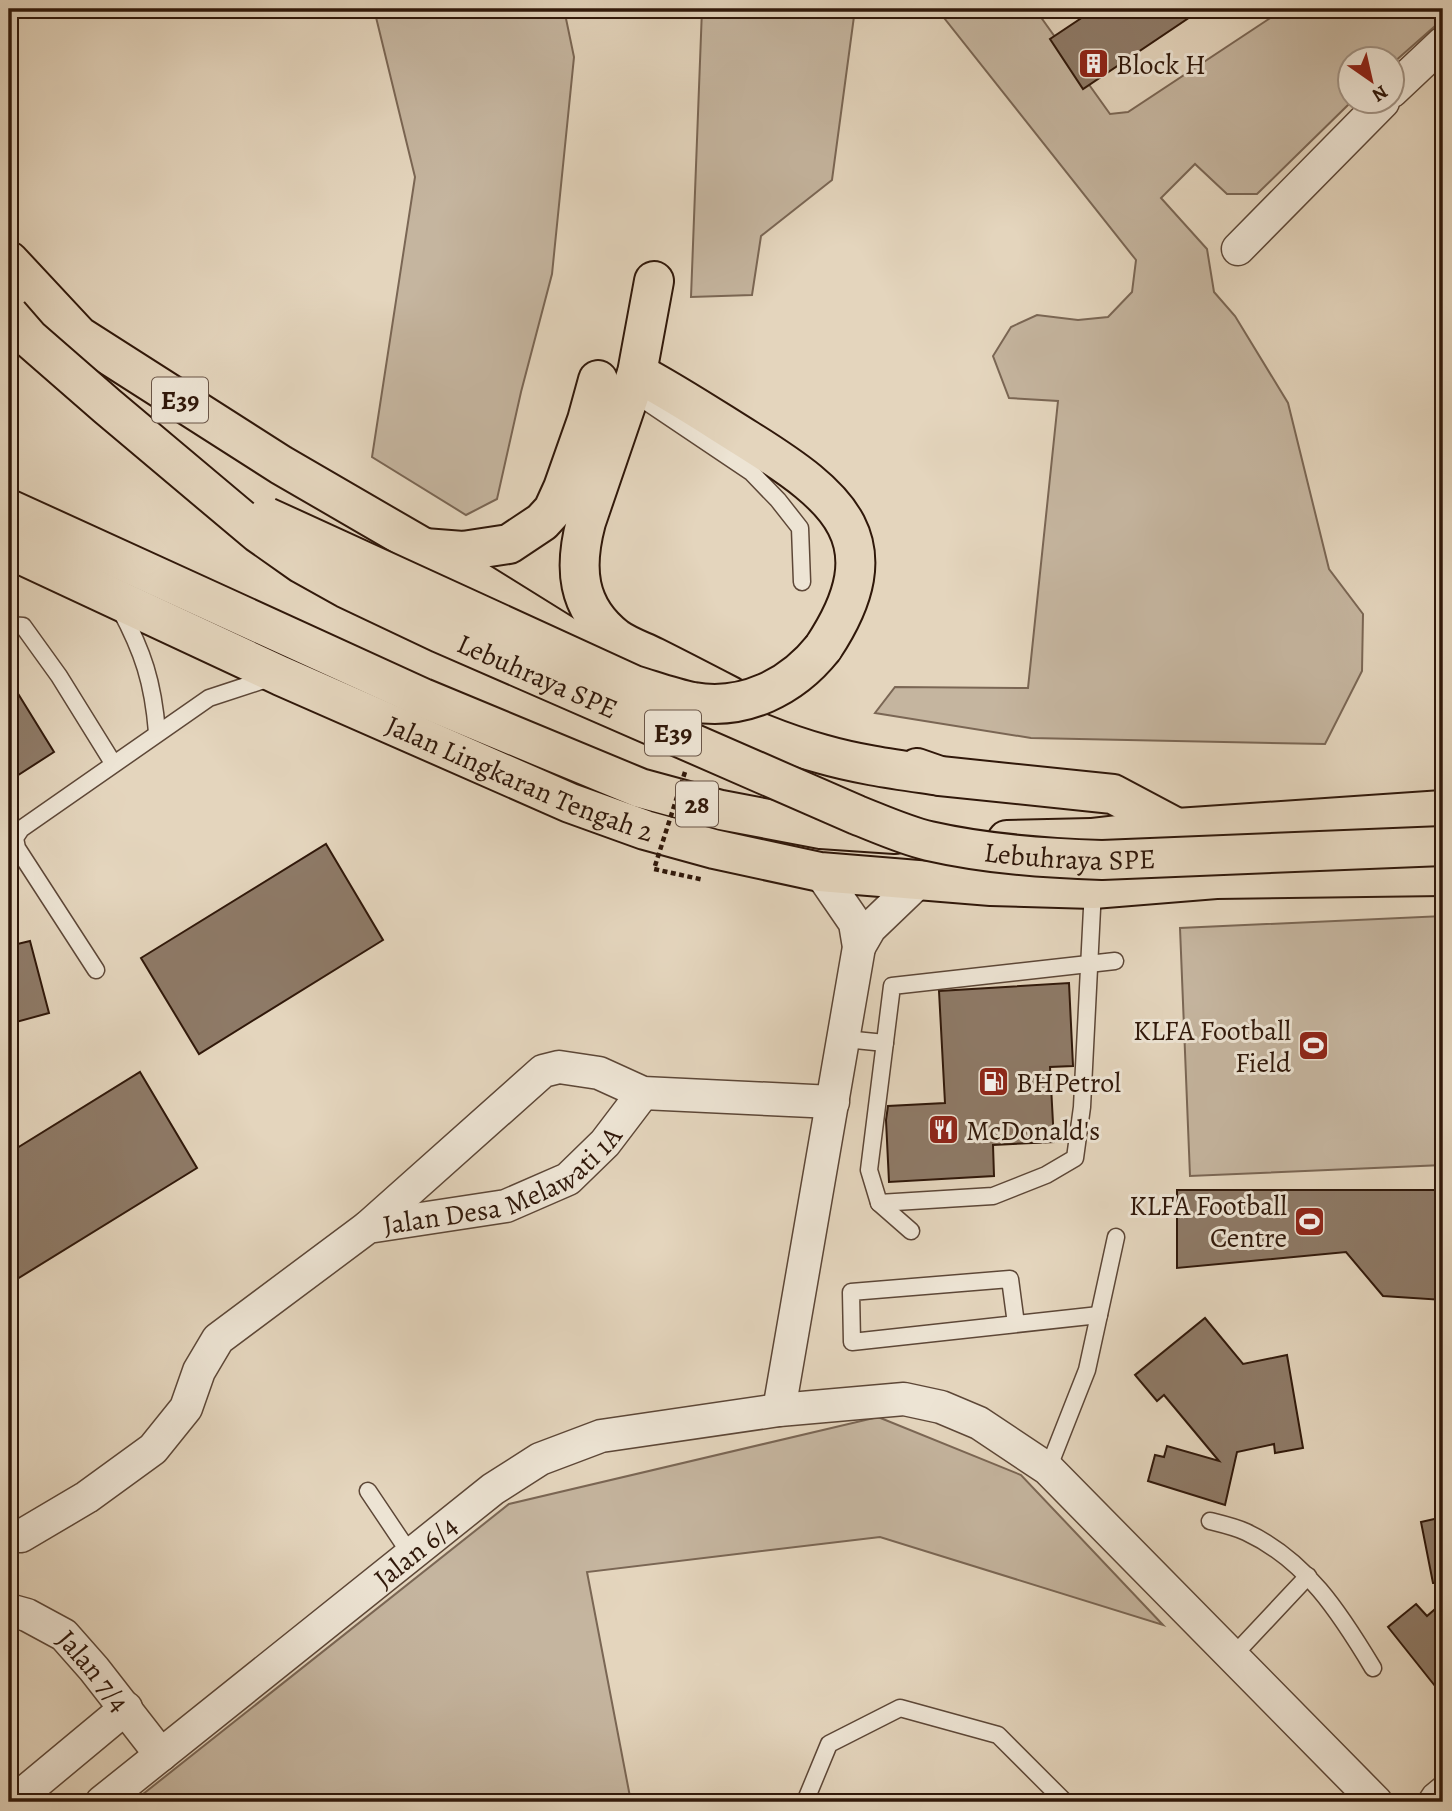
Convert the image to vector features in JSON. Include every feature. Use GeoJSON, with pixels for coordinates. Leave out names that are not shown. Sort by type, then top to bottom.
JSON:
{"type":"FeatureCollection","features":[{"type":"Feature","properties":{"kind":"highway","name":"Lebuhraya SPE"},"geometry":{"type":"LineString","coordinates":[[9,261],[79,336],[281,465],[424,548],[621,671],[761,734],[822,754],[885,768],[940,776]]}},
{"type":"Feature","properties":{"kind":"highway"},"geometry":{"type":"LineString","coordinates":[[654,281],[622,381],[579,548],[579,572],[593,615],[617,639],[776,720],[940,776],[1114,794],[1177,828]]}},
{"type":"Feature","properties":{"kind":"highway","name":"Lebuhraya SPE"},"geometry":{"type":"LineString","coordinates":[[9,315],[29,338],[195,481],[258,533],[302,564],[345,588],[440,633],[857,815],[926,840],[995,854],[1102,860],[1443,845]]}},
{"type":"Feature","properties":{"kind":"highway"},"geometry":{"type":"LineString","coordinates":[[424,548],[463,551],[509,544],[542,522],[553,510],[563,488],[587,420],[622,381]]}},
{"type":"Feature","properties":{"kind":"highway"},"geometry":{"type":"LineString","coordinates":[[195,481],[303,535],[622,680],[693,702],[741,701],[763,695],[809,666],[839,624],[851,594],[856,565],[853,542],[845,523],[822,491],[800,473],[698,408],[622,381]]}},
{"type":"Feature","properties":{"kind":"highway","name":"Jalan Lingkaran Tengah 2"},"geometry":{"type":"LineString","coordinates":[[9,509],[423,698],[660,794],[721,810],[821,829],[997,841],[1091,838],[1177,828],[1443,810]]}},
{"type":"Feature","properties":{"kind":"highway","name":"Jalan Lingkaran Tengah 2"},"geometry":{"type":"LineString","coordinates":[[9,549],[281,676],[582,807],[645,830],[714,849],[820,872],[918,882],[1093,889],[1216,879],[1443,876]]}},
{"type":"Feature","properties":{"kind":"street"},"geometry":{"type":"LineString","coordinates":[[1406,78],[1443,43]]}},
{"type":"Feature","properties":{"kind":"street"},"geometry":{"type":"LineString","coordinates":[[1238,249],[1368,116]]}},
{"type":"Feature","properties":{"kind":"street"},"geometry":{"type":"LineString","coordinates":[[779,1410],[859,947],[855,923],[820,872]]}},
{"type":"Feature","properties":{"kind":"street"},"geometry":{"type":"LineString","coordinates":[[859,947],[870,928],[918,882]]}},
{"type":"Feature","properties":{"kind":"street"},"geometry":{"type":"LineString","coordinates":[[368,1227],[543,1071],[559,1067],[599,1073],[643,1093]]}},
{"type":"Feature","properties":{"kind":"street","name":"Jalan Desa Melawati 1A"},"geometry":{"type":"LineString","coordinates":[[22,1536],[87,1497],[153,1449],[186,1408],[199,1371],[218,1339],[368,1227],[506,1206],[568,1179],[605,1143],[643,1093],[833,1102]]}},
{"type":"Feature","properties":{"kind":"street","name":"Jalan 6/4"},"geometry":{"type":"LineString","coordinates":[[102,1802],[493,1489],[540,1459],[601,1436],[779,1410],[904,1399],[941,1407],[979,1423],[1048,1469],[1376,1802]]}},
{"type":"Feature","properties":{"kind":"street","name":"Jalan 7/4"},"geometry":{"type":"LineString","coordinates":[[9,1610],[27,1615],[64,1635],[126,1708],[161,1755]]}},
{"type":"Feature","properties":{"kind":"street"},"geometry":{"type":"LineString","coordinates":[[13,1802],[126,1708]]}},
{"type":"Feature","properties":{"kind":"lane"},"geometry":{"type":"LineString","coordinates":[[622,381],[751,472],[778,500],[800,528],[802,582]]}},
{"type":"Feature","properties":{"kind":"lane"},"geometry":{"type":"LineString","coordinates":[[114,598],[138,641],[149,672],[158,732]]}},
{"type":"Feature","properties":{"kind":"lane"},"geometry":{"type":"LineString","coordinates":[[9,625],[23,626],[59,676],[113,764]]}},
{"type":"Feature","properties":{"kind":"lane"},"geometry":{"type":"LineString","coordinates":[[96,970],[17,848],[15,838],[21,829],[209,698],[247,684],[281,676]]}},
{"type":"Feature","properties":{"kind":"lane"},"geometry":{"type":"LineString","coordinates":[[879,1203],[993,1196],[1045,1175],[1075,1158],[1082,1107],[1093,889]]}},
{"type":"Feature","properties":{"kind":"lane"},"geometry":{"type":"LineString","coordinates":[[911,1231],[879,1203],[869,1170],[892,986],[1115,961]]}},
{"type":"Feature","properties":{"kind":"lane"},"geometry":{"type":"LineString","coordinates":[[845,1039],[885,1043]]}},
{"type":"Feature","properties":{"kind":"lane"},"geometry":{"type":"LineString","coordinates":[[1048,1469],[1087,1370],[1116,1237]]}},
{"type":"Feature","properties":{"kind":"lane"},"geometry":{"type":"LineString","coordinates":[[1016,1324],[1010,1279],[851,1292],[852,1342],[1099,1315]]}},
{"type":"Feature","properties":{"kind":"lane"},"geometry":{"type":"LineString","coordinates":[[368,1491],[411,1555]]}},
{"type":"Feature","properties":{"kind":"lane"},"geometry":{"type":"LineString","coordinates":[[1210,1521],[1244,1531],[1283,1553],[1308,1576],[1344,1621],[1373,1668]]}},
{"type":"Feature","properties":{"kind":"lane"},"geometry":{"type":"LineString","coordinates":[[1233,1657],[1308,1576]]}},
{"type":"Feature","properties":{"kind":"lane"},"geometry":{"type":"LineString","coordinates":[[805,1802],[829,1744],[900,1709],[998,1735],[1065,1802]]}},
{"type":"Feature","properties":{"kind":"lane"},"geometry":{"type":"LineString","coordinates":[[1425,1802],[1443,1783]]}},
{"type":"Feature","properties":{"kind":"path"},"geometry":{"type":"LineString","coordinates":[[690,760],[654,869],[704,880]]}},
{"type":"Feature","properties":{"kind":"shaded area"},"geometry":{"type":"Polygon","coordinates":[[[374,9],[564,9],[574,57],[552,274],[497,499],[466,515],[372,457],[415,177],[374,9]]]}},
{"type":"Feature","properties":{"kind":"shaded area"},"geometry":{"type":"Polygon","coordinates":[[[702,9],[855,9],[832,180],[761,236],[752,295],[691,297],[702,9]]]}},
{"type":"Feature","properties":{"kind":"shaded area"},"geometry":{"type":"Polygon","coordinates":[[[937,9],[1035,9],[1110,114],[1128,112],[1284,9],[1443,9],[1443,19],[1406,52],[1406,46],[1336,46],[1337,116],[1257,194],[1227,194],[1195,164],[1161,198],[1207,249],[1214,292],[1235,316],[1288,403],[1329,569],[1363,614],[1362,671],[1325,744],[1031,738],[875,713],[895,687],[1028,688],[1058,401],[1009,398],[993,356],[1011,327],[1037,315],[1078,320],[1108,317],[1132,292],[1136,260],[937,9]]]}},
{"type":"Feature","properties":{"kind":"shaded area","name":"KLFA Football Field"},"geometry":{"type":"Polygon","coordinates":[[[1443,916],[1443,1165],[1190,1176],[1180,928],[1443,916]]]}},
{"type":"Feature","properties":{"kind":"shaded area"},"geometry":{"type":"Polygon","coordinates":[[[878,1417],[1021,1475],[1163,1625],[880,1537],[587,1572],[631,1802],[133,1802],[509,1504],[878,1417]]]}},
{"type":"Feature","properties":{"kind":"building","name":"Block H"},"geometry":{"type":"Polygon","coordinates":[[[1095,9],[1202,9],[1083,89],[1050,39],[1095,9]]]}},
{"type":"Feature","properties":{"kind":"building"},"geometry":{"type":"Polygon","coordinates":[[[9,679],[54,752],[9,781],[9,679]]]}},
{"type":"Feature","properties":{"kind":"building"},"geometry":{"type":"Polygon","coordinates":[[[326,844],[383,940],[199,1054],[141,958],[326,844]]]}},
{"type":"Feature","properties":{"kind":"building"},"geometry":{"type":"Polygon","coordinates":[[[30,941],[49,1013],[9,1024],[9,946],[30,941]]]}},
{"type":"Feature","properties":{"kind":"building"},"geometry":{"type":"Polygon","coordinates":[[[1069,983],[1073,1066],[1050,1067],[1054,1142],[993,1145],[994,1176],[889,1182],[886,1120],[888,1106],[945,1103],[939,991],[1069,983]]]}},
{"type":"Feature","properties":{"kind":"building"},"geometry":{"type":"Polygon","coordinates":[[[140,1072],[197,1168],[9,1284],[9,1153],[140,1072]]]}},
{"type":"Feature","properties":{"kind":"building","name":"KLFA Football Centre"},"geometry":{"type":"Polygon","coordinates":[[[1177,1190],[1443,1190],[1443,1300],[1383,1296],[1346,1252],[1177,1268],[1177,1190]]]}},
{"type":"Feature","properties":{"kind":"building"},"geometry":{"type":"Polygon","coordinates":[[[1205,1318],[1243,1364],[1287,1355],[1303,1448],[1275,1453],[1274,1444],[1237,1452],[1225,1505],[1148,1481],[1155,1455],[1164,1457],[1167,1446],[1219,1461],[1164,1395],[1157,1401],[1135,1375],[1205,1318]]]}},
{"type":"Feature","properties":{"kind":"building"},"geometry":{"type":"Polygon","coordinates":[[[1443,1517],[1443,1583],[1433,1583],[1421,1522],[1443,1517]]]}},
{"type":"Feature","properties":{"kind":"building"},"geometry":{"type":"Polygon","coordinates":[[[1416,1604],[1427,1616],[1434,1610],[1443,1622],[1443,1696],[1388,1627],[1416,1604]]]}},
{"type":"Feature","properties":{"kind":"place","name":"Block H"},"geometry":{"type":"Point","coordinates":[1093,64]}},
{"type":"Feature","properties":{"kind":"place","name":"KLFA Football Field"},"geometry":{"type":"Point","coordinates":[1314,1046]}},
{"type":"Feature","properties":{"kind":"place","name":"BHPetrol"},"geometry":{"type":"Point","coordinates":[993,1082]}},
{"type":"Feature","properties":{"kind":"place","name":"McDonald's"},"geometry":{"type":"Point","coordinates":[943,1130]}},
{"type":"Feature","properties":{"kind":"place","name":"KLFA Football Centre"},"geometry":{"type":"Point","coordinates":[1310,1221]}}]}
